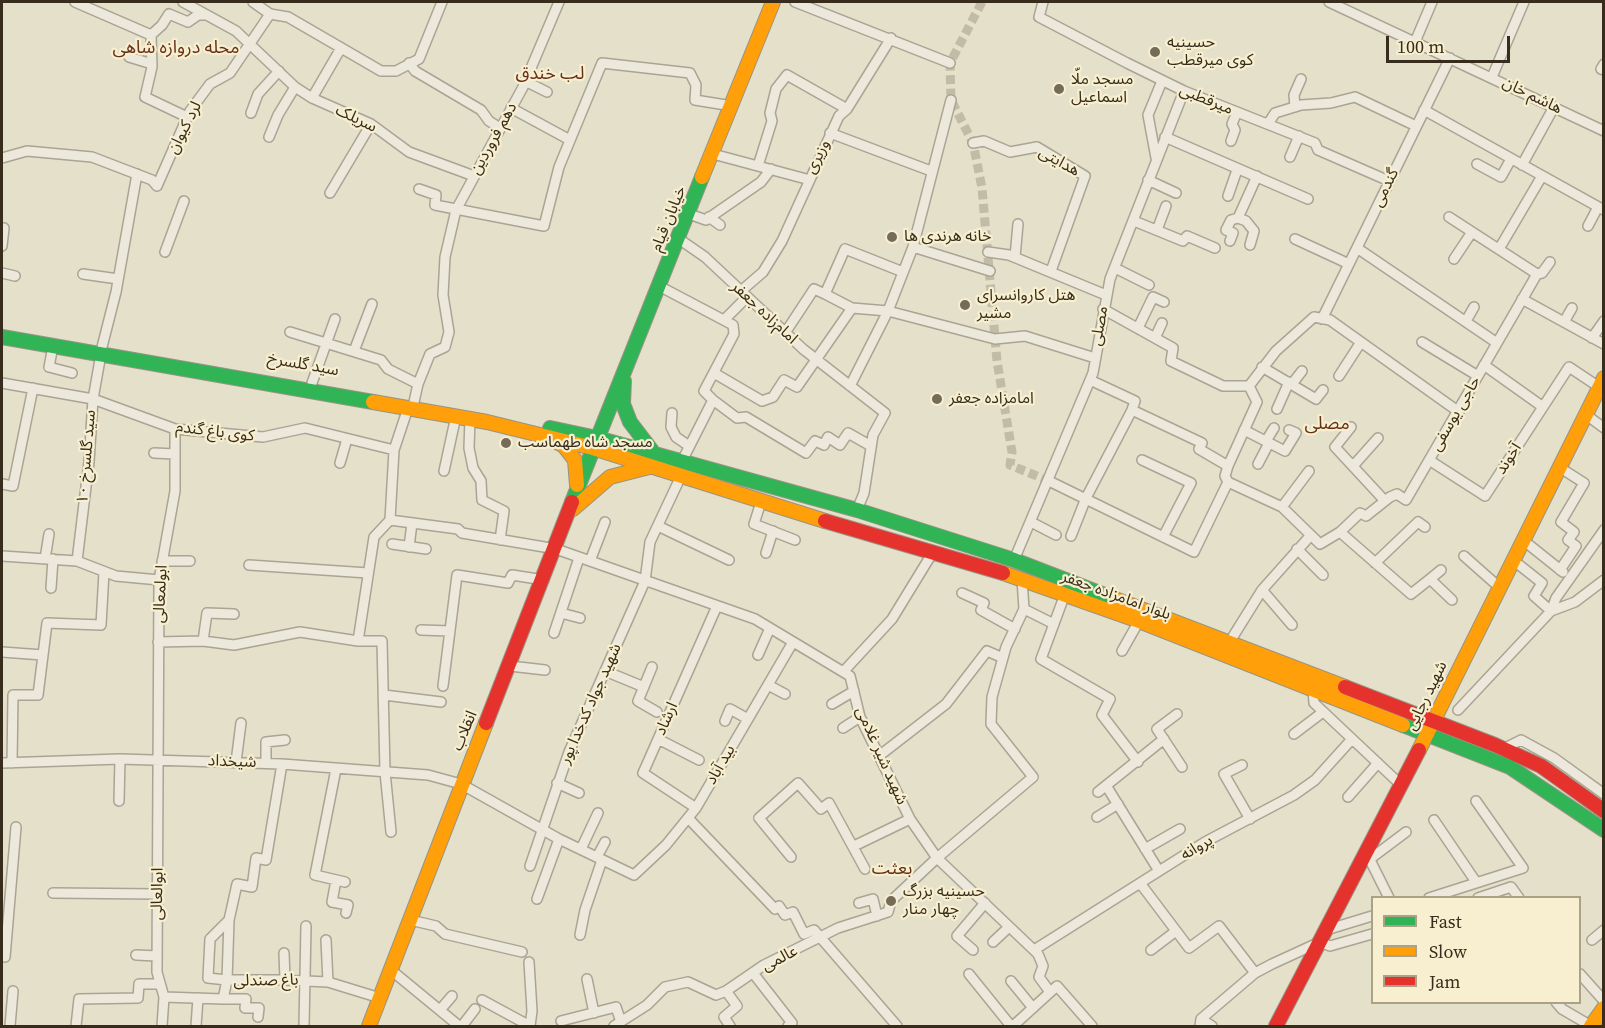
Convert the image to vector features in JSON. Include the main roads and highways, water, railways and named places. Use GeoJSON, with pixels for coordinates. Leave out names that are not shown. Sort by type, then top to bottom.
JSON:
{"type":"FeatureCollection","features":[{"type":"Feature","properties":{"kind":"main road","name":"خیابان قیام"},"geometry":{"type":"LineString","coordinates":[[595,443],[773,2]]}},
{"type":"Feature","properties":{"kind":"main road","name":"سید گلسرخ"},"geometry":{"type":"LineString","coordinates":[[2,330],[411,405],[548,437],[595,443]]}},
{"type":"Feature","properties":{"kind":"main road","name":"سید گلسرخ"},"geometry":{"type":"LineString","coordinates":[[2,337],[53,346],[102,350]]}},
{"type":"Feature","properties":{"kind":"main road","name":"سید گلسرخ"},"geometry":{"type":"LineString","coordinates":[[206,368],[312,383],[595,443]]}},
{"type":"Feature","properties":{"kind":"main road"},"geometry":{"type":"LineString","coordinates":[[570,513],[592,490],[610,477],[647,460],[623,404],[624,374]]}},
{"type":"Feature","properties":{"kind":"main road","name":"شهید رجایی"},"geometry":{"type":"LineString","coordinates":[[1276,1026],[1368,855],[1602,382]]}},
{"type":"Feature","properties":{"kind":"main road"},"geometry":{"type":"LineString","coordinates":[[548,437],[564,446],[574,460],[577,492]]}},
{"type":"Feature","properties":{"kind":"main road","name":"بلوار امامزاده جعفر"},"geometry":{"type":"LineString","coordinates":[[595,443],[681,469],[857,510],[1014,560],[1108,603],[1229,643],[1461,731],[1541,766],[1604,811]]}},
{"type":"Feature","properties":{"kind":"main road","name":"انقلاب"},"geometry":{"type":"LineString","coordinates":[[369,1026],[461,784],[570,513],[595,443]]}},
{"type":"Feature","properties":{"kind":"main road","name":"بلوار امامزاده جعفر"},"geometry":{"type":"LineString","coordinates":[[681,469],[761,502],[933,552],[1065,594],[1108,603],[1138,621],[1510,767],[1531,779],[1604,831]]}},
{"type":"Feature","properties":{"kind":"main road"},"geometry":{"type":"LineString","coordinates":[[1391,721],[1400,716],[1401,709],[1426,707],[1444,698],[1448,717],[1461,731]]}},
{"type":"Feature","properties":{"kind":"main road"},"geometry":{"type":"LineString","coordinates":[[1406,727],[1416,754],[1432,742],[1442,741]]}},
{"type":"Feature","properties":{"kind":"main road"},"geometry":{"type":"LineString","coordinates":[[1591,1026],[1604,1008]]}},
{"type":"Feature","properties":{"kind":"main road"},"geometry":{"type":"LineString","coordinates":[[1600,1026],[1604,1020]]}},
{"type":"Feature","properties":{"kind":"tunnel"},"geometry":{"type":"LineString","coordinates":[[982,2],[950,63],[951,100],[973,143],[982,188],[997,361],[1012,452],[1010,465],[1049,481]]}},
{"type":"Feature","properties":{"kind":"place","name":"حسینیه کوی میرقطب"},"geometry":{"type":"Point","coordinates":[1155,52]}},
{"type":"Feature","properties":{"kind":"place","name":"مسجد ملّا اسماعیل"},"geometry":{"type":"Point","coordinates":[1059,89]}},
{"type":"Feature","properties":{"kind":"place","name":"خانه هرندی ها"},"geometry":{"type":"Point","coordinates":[892,237]}},
{"type":"Feature","properties":{"kind":"place","name":"هتل کاروانسرای مشیر"},"geometry":{"type":"Point","coordinates":[965,305]}},
{"type":"Feature","properties":{"kind":"place","name":"امامزاده جعفر"},"geometry":{"type":"Point","coordinates":[937,399]}},
{"type":"Feature","properties":{"kind":"place","name":"مسجد شاه طهماسب"},"geometry":{"type":"Point","coordinates":[506,443]}},
{"type":"Feature","properties":{"kind":"place","name":"حسینیه بزرگ چهار منار"},"geometry":{"type":"Point","coordinates":[891,901]}},
{"type":"Feature","properties":{"kind":"district","name":"محله دروازه شاهی"},"geometry":{"type":"Point","coordinates":[176,48]}},
{"type":"Feature","properties":{"kind":"district","name":"لب خندق"},"geometry":{"type":"Point","coordinates":[550,74]}},
{"type":"Feature","properties":{"kind":"district","name":"مصلی"},"geometry":{"type":"Point","coordinates":[1327,424]}},
{"type":"Feature","properties":{"kind":"district","name":"بعثت"},"geometry":{"type":"Point","coordinates":[892,869]}}]}
